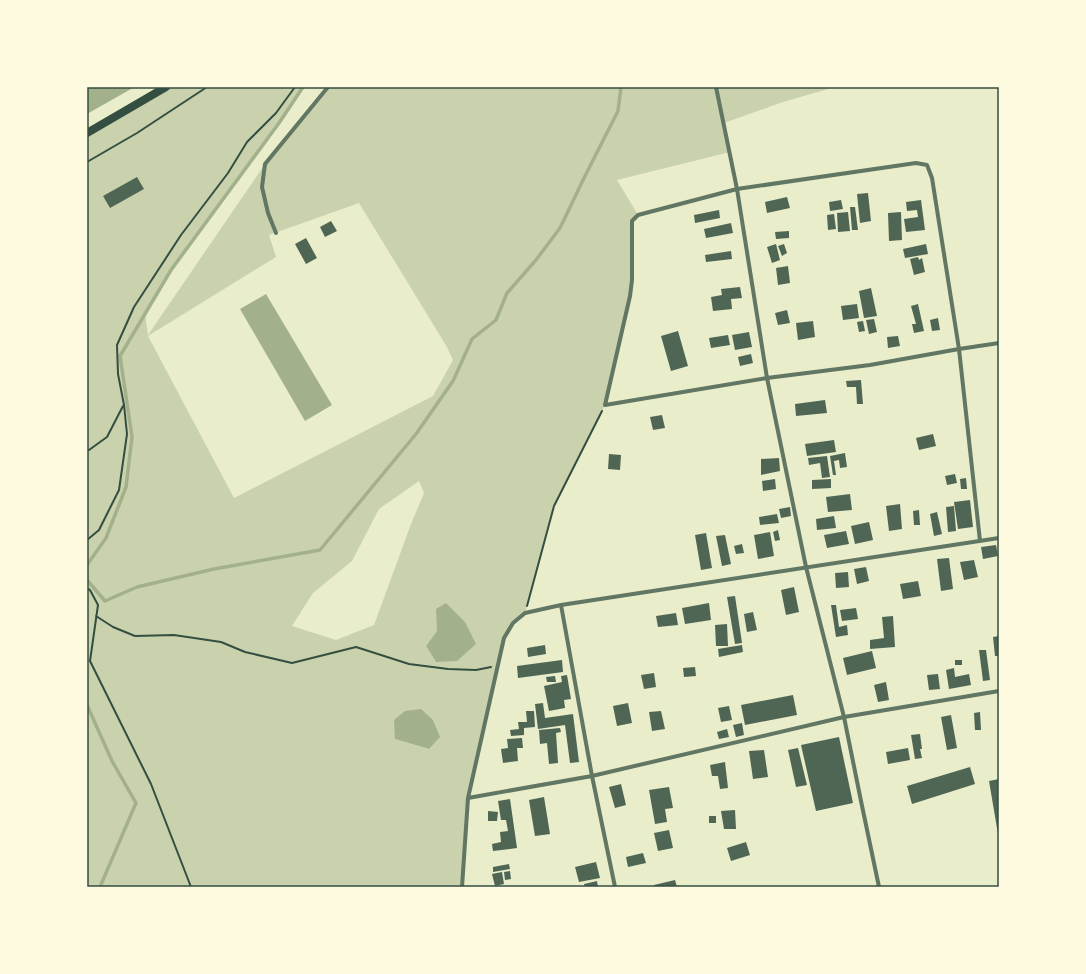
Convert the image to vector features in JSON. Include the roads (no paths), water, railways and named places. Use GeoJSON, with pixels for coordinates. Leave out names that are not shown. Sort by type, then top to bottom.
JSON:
{"type":"FeatureCollection","features":[{"type":"Feature","properties":{"kind":"main road"},"geometry":{"type":"LineString","coordinates":[[87,133],[166,87]]}},
{"type":"Feature","properties":{"kind":"street"},"geometry":{"type":"LineString","coordinates":[[276,233],[268,213],[262,186],[266,164],[328,87]]}},
{"type":"Feature","properties":{"kind":"street"},"geometry":{"type":"LineString","coordinates":[[716,87],[737,189],[767,378],[806,567],[844,718],[879,887]]}},
{"type":"Feature","properties":{"kind":"street"},"geometry":{"type":"LineString","coordinates":[[980,541],[959,349],[932,178],[927,165],[916,163],[737,189],[638,215],[632,221],[632,280],[630,296],[605,405],[767,378],[870,365],[959,349],[999,343]]}},
{"type":"Feature","properties":{"kind":"street"},"geometry":{"type":"LineString","coordinates":[[462,887],[468,798],[504,638],[513,623],[525,613],[561,605],[999,538]]}},
{"type":"Feature","properties":{"kind":"street"},"geometry":{"type":"LineString","coordinates":[[561,605],[614,887]]}},
{"type":"Feature","properties":{"kind":"street"},"geometry":{"type":"LineString","coordinates":[[468,798],[592,776],[844,718],[999,690]]}},
{"type":"Feature","properties":{"kind":"waterway"},"geometry":{"type":"LineString","coordinates":[[87,565],[106,538],[126,487],[132,437],[120,356],[171,270],[279,123],[303,87]]}},
{"type":"Feature","properties":{"kind":"waterway"},"geometry":{"type":"LineString","coordinates":[[87,580],[105,601],[137,587],[214,569],[320,550],[416,434],[453,381],[472,339],[496,320],[507,293],[536,260],[560,228],[618,111],[621,87]]}},
{"type":"Feature","properties":{"kind":"waterway"},"geometry":{"type":"LineString","coordinates":[[87,705],[112,761],[136,803],[100,887]]}}]}
